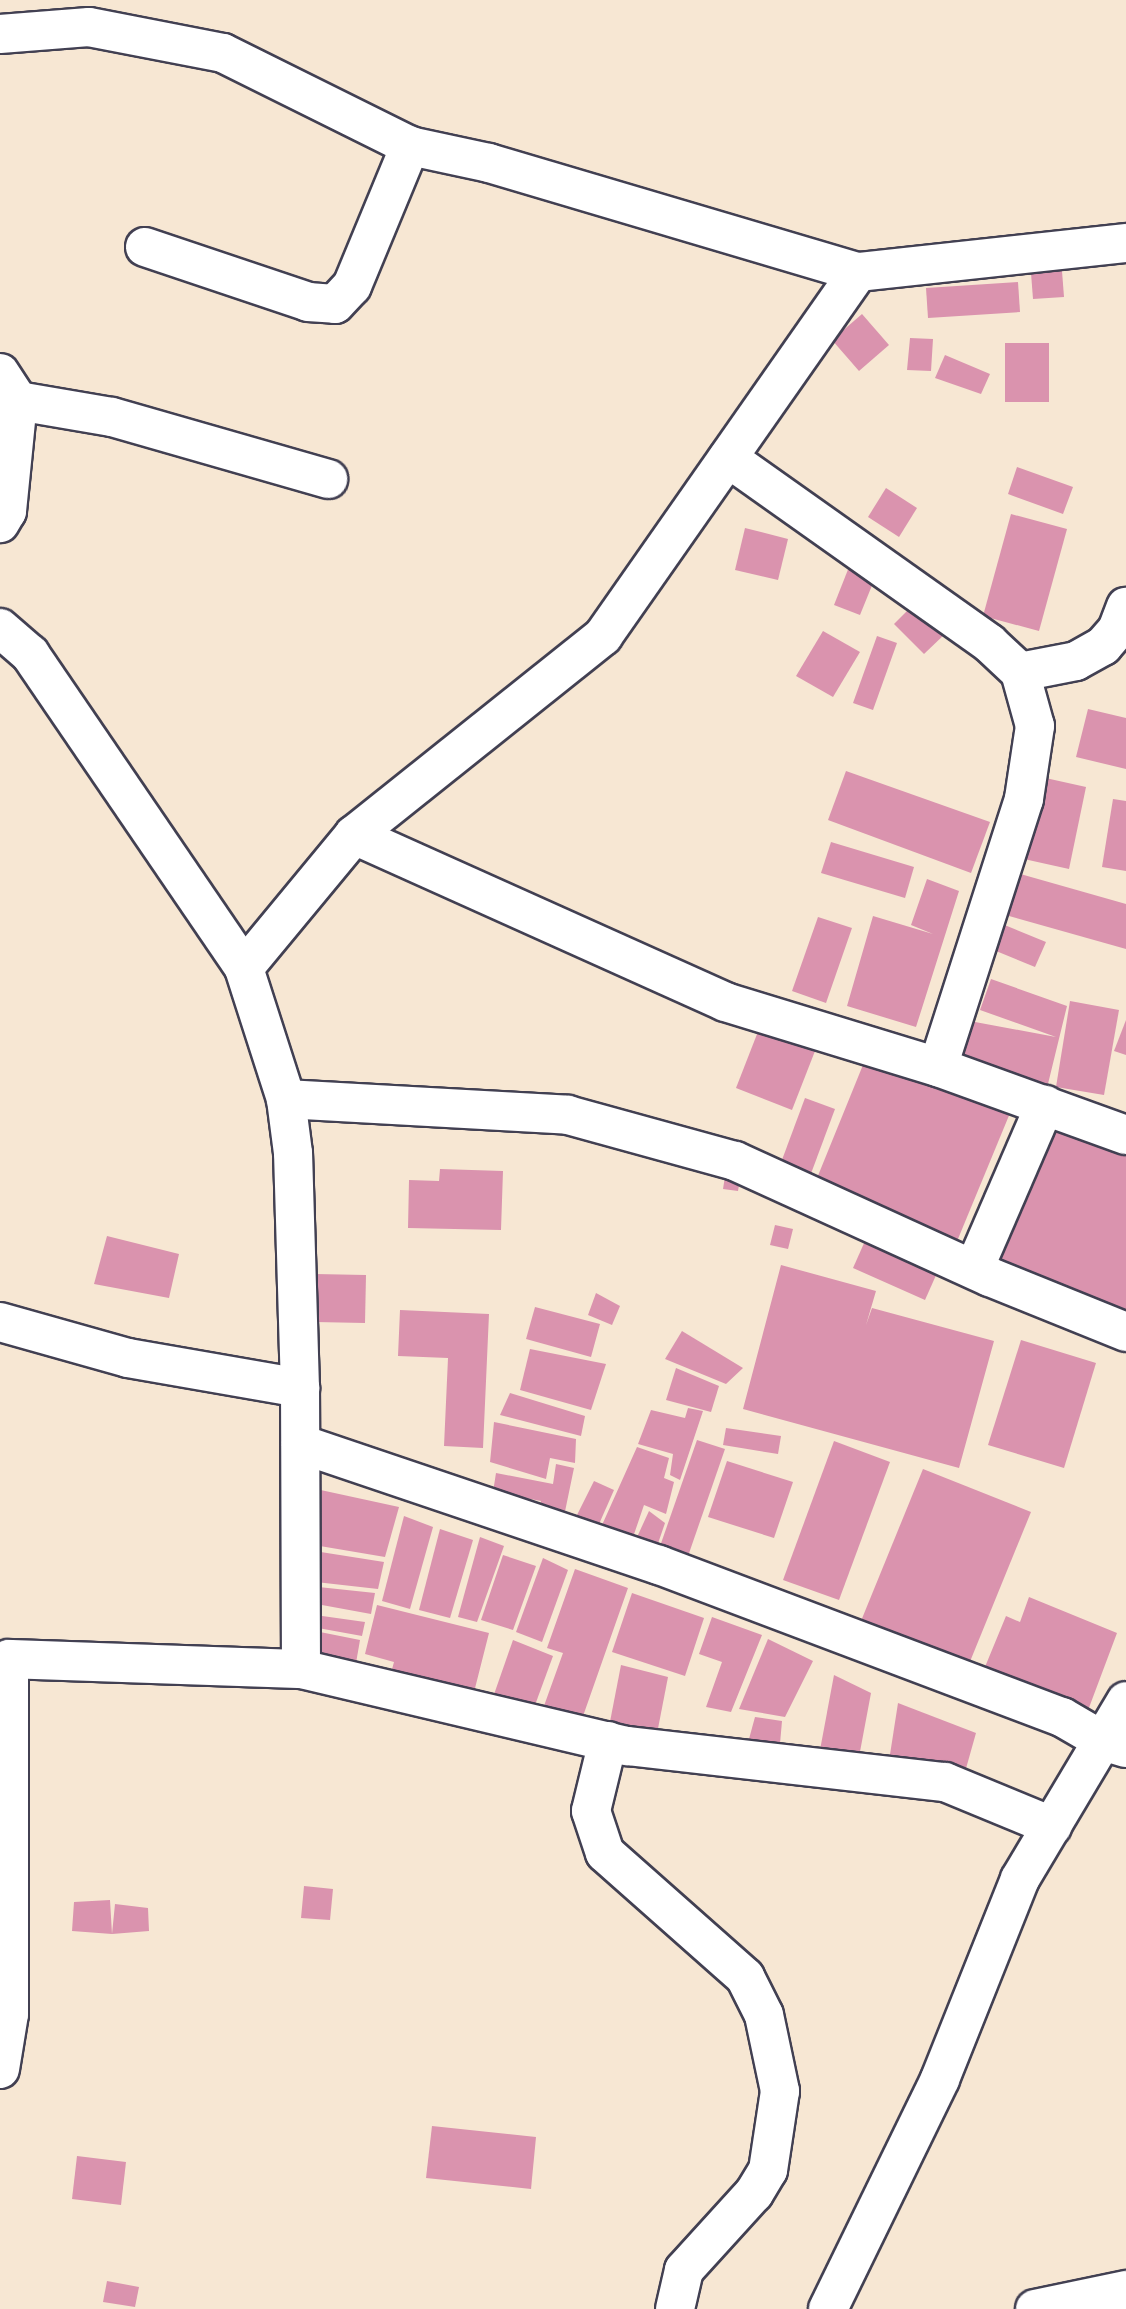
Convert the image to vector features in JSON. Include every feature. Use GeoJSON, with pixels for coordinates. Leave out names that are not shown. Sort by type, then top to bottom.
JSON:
{"type":"FeatureCollection","features":[{"type":"Feature","properties":{"kind":"street"},"geometry":{"type":"LineString","coordinates":[[0,34],[89,27],[223,53],[410,146],[489,163],[858,272],[1126,243]]}},
{"type":"Feature","properties":{"kind":"street"},"geometry":{"type":"LineString","coordinates":[[145,247],[308,302],[335,304],[352,286],[410,146]]}},
{"type":"Feature","properties":{"kind":"street"},"geometry":{"type":"LineString","coordinates":[[244,968],[354,835],[603,636],[858,272]]}},
{"type":"Feature","properties":{"kind":"street"},"geometry":{"type":"LineString","coordinates":[[0,523],[7,510],[9,387],[328,480]]}},
{"type":"Feature","properties":{"kind":"street"},"geometry":{"type":"LineString","coordinates":[[728,458],[989,643],[1020,672],[1035,726],[1024,799],[938,1067]]}},
{"type":"Feature","properties":{"kind":"street"},"geometry":{"type":"LineString","coordinates":[[1020,672],[1076,661],[1103,646],[1117,630],[1126,607]]}},
{"type":"Feature","properties":{"kind":"street"},"geometry":{"type":"LineString","coordinates":[[0,628],[30,654],[244,968],[286,1099],[293,1153],[300,1388],[301,1669]]}},
{"type":"Feature","properties":{"kind":"street"},"geometry":{"type":"LineString","coordinates":[[354,835],[725,1002],[938,1067],[1126,1135]]}},
{"type":"Feature","properties":{"kind":"street"},"geometry":{"type":"LineString","coordinates":[[286,1099],[568,1115],[735,1161],[974,1269],[1126,1332]]}},
{"type":"Feature","properties":{"kind":"street"},"geometry":{"type":"LineString","coordinates":[[974,1269],[1045,1105]]}},
{"type":"Feature","properties":{"kind":"street"},"geometry":{"type":"LineString","coordinates":[[0,1322],[128,1359],[300,1388]]}},
{"type":"Feature","properties":{"kind":"street"},"geometry":{"type":"LineString","coordinates":[[301,1444],[659,1565],[1062,1717],[1114,1744]]}},
{"type":"Feature","properties":{"kind":"street"},"geometry":{"type":"LineString","coordinates":[[0,2070],[9,2014],[5,1659],[301,1669],[608,1741],[945,1782],[1052,1826]]}},
{"type":"Feature","properties":{"kind":"street"},"geometry":{"type":"LineString","coordinates":[[828,2309],[940,2079],[1020,1880],[1052,1826],[1114,1744],[1126,1702]]}},
{"type":"Feature","properties":{"kind":"street"},"geometry":{"type":"LineString","coordinates":[[608,1741],[592,1811],[605,1853],[745,1977],[764,2015],[780,2091],[768,2170],[754,2193],[684,2270],[675,2309]]}},
{"type":"Feature","properties":{"kind":"street"},"geometry":{"type":"LineString","coordinates":[[1035,2309],[1126,2290]]}},
{"type":"Feature","properties":{"kind":"building"},"geometry":{"type":"Polygon","coordinates":[[[1062,271],[1064,297],[1033,299],[1031,273],[1062,271]]]}},
{"type":"Feature","properties":{"kind":"building"},"geometry":{"type":"Polygon","coordinates":[[[1018,282],[1020,312],[928,318],[926,288],[1018,282]]]}},
{"type":"Feature","properties":{"kind":"building"},"geometry":{"type":"Polygon","coordinates":[[[862,314],[889,345],[859,371],[832,340],[862,314]]]}},
{"type":"Feature","properties":{"kind":"building"},"geometry":{"type":"Polygon","coordinates":[[[910,338],[933,339],[931,371],[907,370],[910,338]]]}},
{"type":"Feature","properties":{"kind":"building"},"geometry":{"type":"Polygon","coordinates":[[[1005,343],[1049,343],[1049,402],[1005,402],[1005,343]]]}},
{"type":"Feature","properties":{"kind":"building"},"geometry":{"type":"Polygon","coordinates":[[[945,355],[990,374],[981,394],[935,378],[945,355]]]}},
{"type":"Feature","properties":{"kind":"building"},"geometry":{"type":"Polygon","coordinates":[[[1017,467],[1073,487],[1063,514],[1008,494],[1017,467]]]}},
{"type":"Feature","properties":{"kind":"building"},"geometry":{"type":"Polygon","coordinates":[[[886,488],[917,508],[899,537],[868,517],[886,488]]]}},
{"type":"Feature","properties":{"kind":"building"},"geometry":{"type":"Polygon","coordinates":[[[1011,514],[1067,529],[1039,631],[983,616],[1011,514]]]}},
{"type":"Feature","properties":{"kind":"building"},"geometry":{"type":"Polygon","coordinates":[[[745,528],[788,539],[778,580],[735,570],[745,528]]]}},
{"type":"Feature","properties":{"kind":"building"},"geometry":{"type":"Polygon","coordinates":[[[849,567],[875,578],[860,615],[834,605],[849,567]]]}},
{"type":"Feature","properties":{"kind":"building"},"geometry":{"type":"Polygon","coordinates":[[[916,602],[947,632],[924,654],[894,624],[916,602]]]}},
{"type":"Feature","properties":{"kind":"building"},"geometry":{"type":"Polygon","coordinates":[[[823,631],[860,652],[833,697],[796,676],[823,631]]]}},
{"type":"Feature","properties":{"kind":"building"},"geometry":{"type":"Polygon","coordinates":[[[877,636],[897,643],[873,710],[853,703],[877,636]]]}},
{"type":"Feature","properties":{"kind":"building"},"geometry":{"type":"Polygon","coordinates":[[[1088,709],[1126,718],[1126,769],[1076,757],[1088,709]]]}},
{"type":"Feature","properties":{"kind":"building"},"geometry":{"type":"Polygon","coordinates":[[[846,771],[990,822],[971,873],[828,820],[846,771]]]}},
{"type":"Feature","properties":{"kind":"building"},"geometry":{"type":"Polygon","coordinates":[[[1032,775],[1086,787],[1069,869],[1015,857],[1032,775]]]}},
{"type":"Feature","properties":{"kind":"building"},"geometry":{"type":"Polygon","coordinates":[[[1113,799],[1126,801],[1126,871],[1102,867],[1113,799]]]}},
{"type":"Feature","properties":{"kind":"building"},"geometry":{"type":"Polygon","coordinates":[[[831,842],[914,867],[905,898],[821,873],[831,842]]]}},
{"type":"Feature","properties":{"kind":"building"},"geometry":{"type":"Polygon","coordinates":[[[1003,869],[1126,904],[1126,949],[991,911],[1003,869]]]}},
{"type":"Feature","properties":{"kind":"building"},"geometry":{"type":"Polygon","coordinates":[[[927,879],[959,891],[916,1027],[847,1006],[873,916],[933,934],[911,925],[927,879]]]}},
{"type":"Feature","properties":{"kind":"building"},"geometry":{"type":"Polygon","coordinates":[[[818,917],[852,928],[826,1003],[792,991],[818,917]]]}},
{"type":"Feature","properties":{"kind":"building"},"geometry":{"type":"Polygon","coordinates":[[[990,919],[1046,942],[1035,967],[979,944],[990,919]]]}},
{"type":"Feature","properties":{"kind":"building"},"geometry":{"type":"Polygon","coordinates":[[[991,979],[1067,1006],[1047,1088],[950,1070],[959,1019],[1056,1037],[980,1010],[991,979]]]}},
{"type":"Feature","properties":{"kind":"building"},"geometry":{"type":"Polygon","coordinates":[[[1070,1001],[1119,1010],[1104,1095],[1056,1087],[1070,1001]]]}},
{"type":"Feature","properties":{"kind":"building"},"geometry":{"type":"Polygon","coordinates":[[[1126,1020],[1126,1055],[1114,1051],[1126,1020]]]}},
{"type":"Feature","properties":{"kind":"building"},"geometry":{"type":"Polygon","coordinates":[[[759,1029],[815,1051],[792,1110],[736,1088],[759,1029]]]}},
{"type":"Feature","properties":{"kind":"building"},"geometry":{"type":"Polygon","coordinates":[[[867,1055],[1015,1101],[953,1251],[813,1188],[867,1055]]]}},
{"type":"Feature","properties":{"kind":"building"},"geometry":{"type":"Polygon","coordinates":[[[805,1098],[835,1109],[806,1187],[776,1176],[805,1098]]]}},
{"type":"Feature","properties":{"kind":"building"},"geometry":{"type":"Polygon","coordinates":[[[1052,1116],[1126,1147],[1126,1322],[990,1266],[1052,1116]]]}},
{"type":"Feature","properties":{"kind":"building"},"geometry":{"type":"Polygon","coordinates":[[[440,1169],[503,1171],[501,1230],[408,1228],[409,1180],[439,1181],[440,1169]]]}},
{"type":"Feature","properties":{"kind":"building"},"geometry":{"type":"Polygon","coordinates":[[[726,1170],[741,1173],[738,1191],[723,1189],[726,1170]]]}},
{"type":"Feature","properties":{"kind":"building"},"geometry":{"type":"Polygon","coordinates":[[[775,1225],[793,1229],[788,1249],[770,1245],[775,1225]]]}},
{"type":"Feature","properties":{"kind":"building"},"geometry":{"type":"Polygon","coordinates":[[[107,1236],[179,1254],[169,1298],[94,1284],[107,1236]]]}},
{"type":"Feature","properties":{"kind":"building"},"geometry":{"type":"Polygon","coordinates":[[[865,1241],[937,1273],[925,1300],[853,1268],[865,1241]]]}},
{"type":"Feature","properties":{"kind":"building"},"geometry":{"type":"Polygon","coordinates":[[[781,1265],[876,1291],[866,1325],[872,1308],[994,1341],[959,1468],[743,1409],[781,1265]]]}},
{"type":"Feature","properties":{"kind":"building"},"geometry":{"type":"Polygon","coordinates":[[[315,1274],[366,1275],[365,1323],[315,1322],[315,1274]]]}},
{"type":"Feature","properties":{"kind":"building"},"geometry":{"type":"Polygon","coordinates":[[[596,1293],[620,1306],[612,1325],[588,1315],[596,1293]]]}},
{"type":"Feature","properties":{"kind":"building"},"geometry":{"type":"Polygon","coordinates":[[[535,1307],[600,1324],[591,1357],[526,1339],[535,1307]]]}},
{"type":"Feature","properties":{"kind":"building"},"geometry":{"type":"Polygon","coordinates":[[[400,1310],[489,1314],[483,1448],[444,1446],[448,1358],[398,1356],[400,1310]]]}},
{"type":"Feature","properties":{"kind":"building"},"geometry":{"type":"Polygon","coordinates":[[[682,1331],[743,1368],[726,1384],[665,1359],[682,1331]]]}},
{"type":"Feature","properties":{"kind":"building"},"geometry":{"type":"Polygon","coordinates":[[[1021,1340],[1096,1363],[1064,1468],[988,1445],[1021,1340]]]}},
{"type":"Feature","properties":{"kind":"building"},"geometry":{"type":"Polygon","coordinates":[[[530,1349],[606,1364],[591,1410],[520,1390],[530,1349]]]}},
{"type":"Feature","properties":{"kind":"building"},"geometry":{"type":"Polygon","coordinates":[[[676,1368],[719,1386],[711,1412],[666,1400],[676,1368]]]}},
{"type":"Feature","properties":{"kind":"building"},"geometry":{"type":"Polygon","coordinates":[[[510,1393],[585,1416],[581,1436],[500,1415],[510,1393]]]}},
{"type":"Feature","properties":{"kind":"building"},"geometry":{"type":"Polygon","coordinates":[[[688,1408],[703,1411],[680,1480],[670,1475],[673,1454],[638,1444],[651,1410],[685,1418],[688,1408]]]}},
{"type":"Feature","properties":{"kind":"building"},"geometry":{"type":"Polygon","coordinates":[[[494,1422],[576,1439],[575,1463],[550,1458],[546,1479],[490,1462],[494,1422]]]}},
{"type":"Feature","properties":{"kind":"building"},"geometry":{"type":"Polygon","coordinates":[[[726,1428],[781,1436],[778,1454],[723,1445],[726,1428]]]}},
{"type":"Feature","properties":{"kind":"building"},"geometry":{"type":"Polygon","coordinates":[[[697,1440],[725,1449],[686,1562],[658,1552],[697,1440]]]}},
{"type":"Feature","properties":{"kind":"building"},"geometry":{"type":"Polygon","coordinates":[[[834,1441],[890,1462],[839,1600],[783,1580],[834,1441]]]}},
{"type":"Feature","properties":{"kind":"building"},"geometry":{"type":"Polygon","coordinates":[[[637,1447],[669,1458],[664,1478],[674,1482],[666,1514],[644,1505],[630,1546],[598,1534],[637,1447]]]}},
{"type":"Feature","properties":{"kind":"building"},"geometry":{"type":"Polygon","coordinates":[[[727,1461],[793,1482],[774,1538],[708,1517],[727,1461]]]}},
{"type":"Feature","properties":{"kind":"building"},"geometry":{"type":"Polygon","coordinates":[[[556,1464],[574,1468],[562,1526],[536,1521],[541,1501],[493,1492],[496,1473],[553,1484],[556,1464]]]}},
{"type":"Feature","properties":{"kind":"building"},"geometry":{"type":"Polygon","coordinates":[[[923,1469],[1031,1512],[969,1664],[861,1621],[923,1469]]]}},
{"type":"Feature","properties":{"kind":"building"},"geometry":{"type":"Polygon","coordinates":[[[594,1481],[614,1490],[596,1531],[574,1521],[594,1481]]]}},
{"type":"Feature","properties":{"kind":"building"},"geometry":{"type":"Polygon","coordinates":[[[316,1489],[399,1507],[385,1557],[308,1544],[316,1489]]]}},
{"type":"Feature","properties":{"kind":"building"},"geometry":{"type":"Polygon","coordinates":[[[649,1511],[665,1523],[653,1558],[632,1548],[649,1511]]]}},
{"type":"Feature","properties":{"kind":"building"},"geometry":{"type":"Polygon","coordinates":[[[404,1516],[433,1527],[410,1609],[382,1601],[404,1516]]]}},
{"type":"Feature","properties":{"kind":"building"},"geometry":{"type":"Polygon","coordinates":[[[440,1529],[473,1540],[450,1618],[419,1610],[440,1529]]]}},
{"type":"Feature","properties":{"kind":"building"},"geometry":{"type":"Polygon","coordinates":[[[480,1537],[504,1546],[477,1622],[458,1617],[480,1537]]]}},
{"type":"Feature","properties":{"kind":"building"},"geometry":{"type":"Polygon","coordinates":[[[308,1550],[384,1562],[378,1589],[307,1581],[308,1550]]]}},
{"type":"Feature","properties":{"kind":"building"},"geometry":{"type":"Polygon","coordinates":[[[503,1555],[536,1566],[513,1630],[481,1620],[503,1555]]]}},
{"type":"Feature","properties":{"kind":"building"},"geometry":{"type":"Polygon","coordinates":[[[543,1558],[568,1570],[542,1642],[516,1632],[543,1558]]]}},
{"type":"Feature","properties":{"kind":"building"},"geometry":{"type":"Polygon","coordinates":[[[575,1569],[628,1588],[582,1719],[540,1717],[563,1653],[547,1648],[575,1569]]]}},
{"type":"Feature","properties":{"kind":"building"},"geometry":{"type":"Polygon","coordinates":[[[309,1586],[375,1593],[371,1614],[311,1603],[309,1586]]]}},
{"type":"Feature","properties":{"kind":"building"},"geometry":{"type":"Polygon","coordinates":[[[632,1593],[704,1618],[685,1676],[612,1652],[632,1593]]]}},
{"type":"Feature","properties":{"kind":"building"},"geometry":{"type":"Polygon","coordinates":[[[1029,1597],[1117,1633],[1084,1721],[980,1679],[1006,1616],[1020,1622],[1029,1597]]]}},
{"type":"Feature","properties":{"kind":"building"},"geometry":{"type":"Polygon","coordinates":[[[377,1605],[489,1633],[471,1704],[388,1684],[394,1662],[365,1654],[377,1605]]]}},
{"type":"Feature","properties":{"kind":"building"},"geometry":{"type":"Polygon","coordinates":[[[308,1614],[365,1622],[362,1636],[307,1626],[308,1614]]]}},
{"type":"Feature","properties":{"kind":"building"},"geometry":{"type":"Polygon","coordinates":[[[712,1617],[762,1635],[731,1712],[706,1707],[722,1662],[699,1654],[712,1617]]]}},
{"type":"Feature","properties":{"kind":"building"},"geometry":{"type":"Polygon","coordinates":[[[315,1631],[360,1640],[356,1663],[316,1657],[315,1631]]]}},
{"type":"Feature","properties":{"kind":"building"},"geometry":{"type":"Polygon","coordinates":[[[768,1639],[813,1661],[785,1717],[739,1709],[768,1639]]]}},
{"type":"Feature","properties":{"kind":"building"},"geometry":{"type":"Polygon","coordinates":[[[513,1640],[553,1656],[531,1716],[491,1703],[513,1640]]]}},
{"type":"Feature","properties":{"kind":"building"},"geometry":{"type":"Polygon","coordinates":[[[621,1665],[668,1677],[655,1744],[608,1732],[621,1665]]]}},
{"type":"Feature","properties":{"kind":"building"},"geometry":{"type":"Polygon","coordinates":[[[834,1675],[871,1693],[859,1757],[820,1750],[834,1675]]]}},
{"type":"Feature","properties":{"kind":"building"},"geometry":{"type":"Polygon","coordinates":[[[898,1703],[976,1733],[965,1772],[889,1761],[898,1703]]]}},
{"type":"Feature","properties":{"kind":"building"},"geometry":{"type":"Polygon","coordinates":[[[755,1717],[782,1721],[779,1755],[746,1750],[755,1717]]]}},
{"type":"Feature","properties":{"kind":"building"},"geometry":{"type":"Polygon","coordinates":[[[304,1886],[333,1889],[330,1920],[301,1918],[304,1886]]]}},
{"type":"Feature","properties":{"kind":"building"},"geometry":{"type":"Polygon","coordinates":[[[110,1900],[112,1934],[72,1931],[74,1902],[110,1900]]]}},
{"type":"Feature","properties":{"kind":"building"},"geometry":{"type":"Polygon","coordinates":[[[115,1904],[148,1908],[149,1931],[112,1934],[115,1904]]]}},
{"type":"Feature","properties":{"kind":"building"},"geometry":{"type":"Polygon","coordinates":[[[432,2126],[536,2137],[531,2189],[426,2178],[432,2126]]]}},
{"type":"Feature","properties":{"kind":"building"},"geometry":{"type":"Polygon","coordinates":[[[77,2156],[126,2162],[121,2205],[72,2199],[77,2156]]]}},
{"type":"Feature","properties":{"kind":"building"},"geometry":{"type":"Polygon","coordinates":[[[107,2281],[139,2287],[135,2307],[103,2302],[107,2281]]]}}]}
